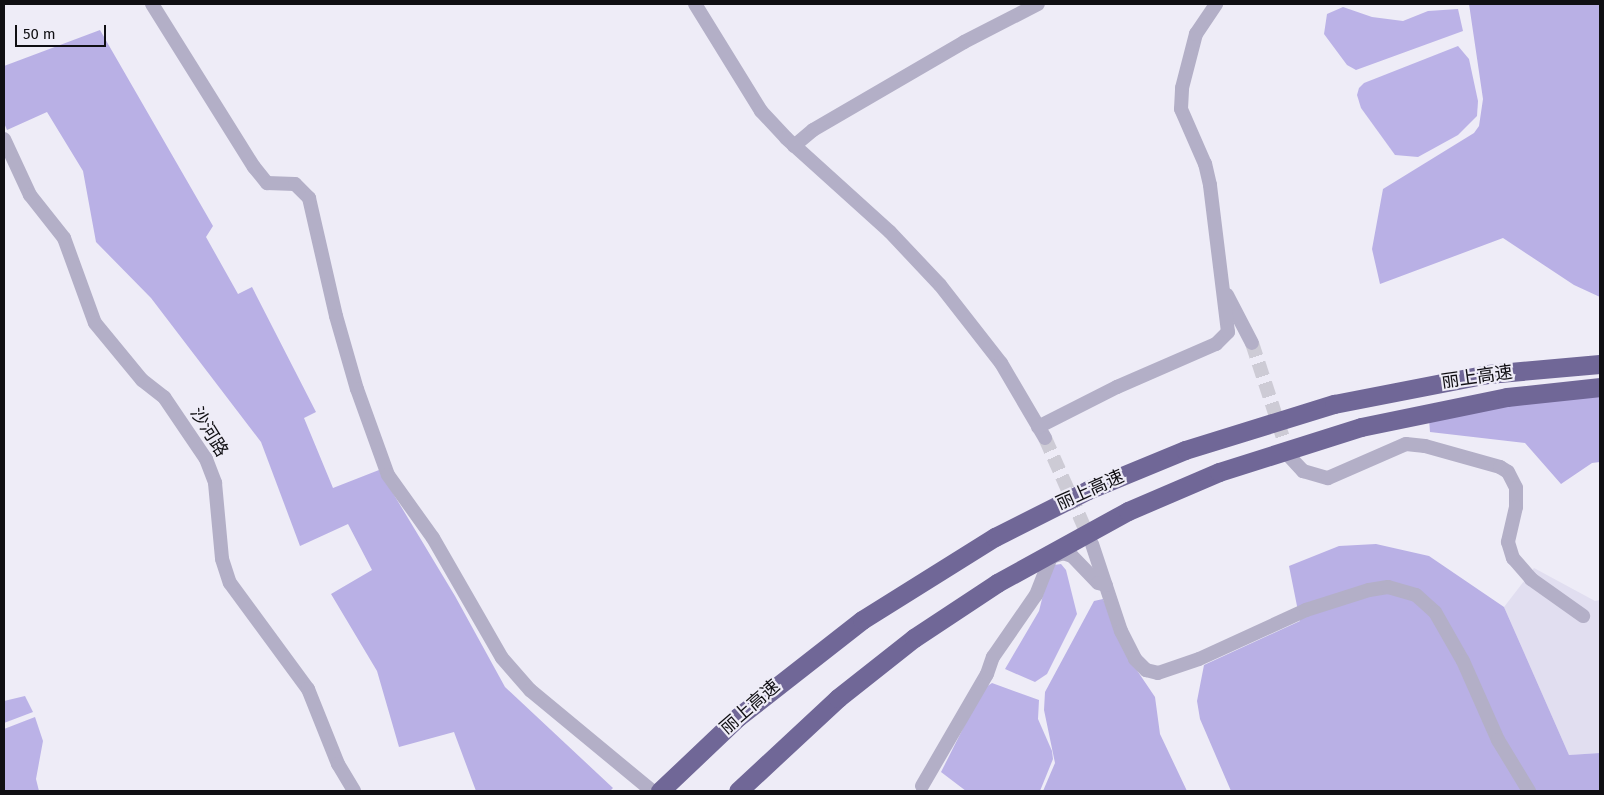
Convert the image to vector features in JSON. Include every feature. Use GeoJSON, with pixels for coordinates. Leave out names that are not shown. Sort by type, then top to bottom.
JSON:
{"type":"FeatureCollection","features":[{"type":"Feature","properties":{"kind":"highway","name":"丽上高速"},"geometry":{"type":"LineString","coordinates":[[660,791],[778,683],[862,620],[964,554],[1088,490],[1185,450],[1334,404],[1488,374],[1600,364]]}},
{"type":"Feature","properties":{"kind":"highway","name":"丽上高速"},"geometry":{"type":"LineString","coordinates":[[738,791],[830,705],[914,638],[997,583],[1128,512],[1219,472],[1361,426],[1488,400],[1600,387]]}},
{"type":"Feature","properties":{"kind":"street"},"geometry":{"type":"LineString","coordinates":[[152,4],[254,167],[267,183],[295,184],[309,198],[354,380],[391,481],[429,532],[510,670],[652,791]]}},
{"type":"Feature","properties":{"kind":"street"},"geometry":{"type":"LineString","coordinates":[[695,4],[749,96],[794,146],[890,232],[940,285],[1001,363],[1042,433],[1116,387],[1216,344],[1228,332],[1210,185],[1205,164],[1181,109],[1182,88],[1196,34],[1216,4]]}},
{"type":"Feature","properties":{"kind":"street"},"geometry":{"type":"LineString","coordinates":[[794,146],[813,130],[922,67],[1038,4]]}},
{"type":"Feature","properties":{"kind":"street","name":"沙河路"},"geometry":{"type":"LineString","coordinates":[[4,139],[30,195],[64,238],[95,323],[142,380],[164,397],[206,458],[215,483],[222,559],[228,579],[308,689],[338,764],[354,791]]}},
{"type":"Feature","properties":{"kind":"street"},"geometry":{"type":"LineString","coordinates":[[1222,286],[1252,343]]}},
{"type":"Feature","properties":{"kind":"street"},"geometry":{"type":"LineString","coordinates":[[1289,456],[1303,470],[1328,478],[1406,444],[1424,446],[1500,467],[1508,472],[1516,488],[1516,506],[1508,542],[1513,558],[1531,579],[1583,616]]}},
{"type":"Feature","properties":{"kind":"street"},"geometry":{"type":"LineString","coordinates":[[1092,544],[1121,631],[1135,659],[1146,670],[1158,673],[1199,659],[1306,610],[1368,590],[1388,587],[1416,595],[1435,612],[1464,661],[1498,740],[1529,791]]}},
{"type":"Feature","properties":{"kind":"street"},"geometry":{"type":"LineString","coordinates":[[922,786],[983,682],[993,657],[1036,595],[1051,557],[1064,553],[1072,556],[1098,583],[1106,585]]}},
{"type":"Feature","properties":{"kind":"shaded area"},"geometry":{"type":"Polygon","coordinates":[[[1469,4],[1600,4],[1600,297],[1574,285],[1503,238],[1380,284],[1372,249],[1383,189],[1474,133],[1479,126],[1483,99],[1469,4]]]}},
{"type":"Feature","properties":{"kind":"shaded area"},"geometry":{"type":"Polygon","coordinates":[[[1343,7],[1372,17],[1403,21],[1428,11],[1458,9],[1463,31],[1356,70],[1347,65],[1324,34],[1327,14],[1343,7]]]}},
{"type":"Feature","properties":{"kind":"shaded area"},"geometry":{"type":"Polygon","coordinates":[[[100,30],[213,226],[206,237],[238,294],[252,287],[316,412],[304,418],[333,488],[379,470],[455,596],[505,687],[613,788],[610,791],[476,791],[454,732],[399,747],[377,671],[331,594],[372,570],[348,524],[300,546],[261,442],[151,298],[96,242],[83,171],[47,112],[7,130],[4,123],[4,66],[100,30]]]}},
{"type":"Feature","properties":{"kind":"shaded area"},"geometry":{"type":"Polygon","coordinates":[[[1458,46],[1469,59],[1478,101],[1477,116],[1458,135],[1418,157],[1395,155],[1361,108],[1357,95],[1359,88],[1364,83],[1458,46]]]}},
{"type":"Feature","properties":{"kind":"shaded area"},"geometry":{"type":"Polygon","coordinates":[[[1600,392],[1600,462],[1592,463],[1561,484],[1525,443],[1430,432],[1429,419],[1489,404],[1600,392]]]}},
{"type":"Feature","properties":{"kind":"shaded area"},"geometry":{"type":"Polygon","coordinates":[[[1376,544],[1429,556],[1504,607],[1569,755],[1600,753],[1600,791],[1231,791],[1200,719],[1197,701],[1204,665],[1300,621],[1289,566],[1339,546],[1376,544]]]}},
{"type":"Feature","properties":{"kind":"shaded area"},"geometry":{"type":"Polygon","coordinates":[[[1061,564],[1066,570],[1077,614],[1047,674],[1035,682],[1005,669],[1039,611],[1049,571],[1054,565],[1061,564]]]}},
{"type":"Feature","properties":{"kind":"shaded area"},"geometry":{"type":"Polygon","coordinates":[[[1534,568],[1595,601],[1600,600],[1600,753],[1569,755],[1504,607],[1534,568]]]}},
{"type":"Feature","properties":{"kind":"shaded area"},"geometry":{"type":"Polygon","coordinates":[[[1103,599],[1128,657],[1155,697],[1160,734],[1187,791],[1043,791],[1055,763],[1044,710],[1045,692],[1094,601],[1103,599]]]}},
{"type":"Feature","properties":{"kind":"shaded area"},"geometry":{"type":"Polygon","coordinates":[[[992,683],[1039,700],[1038,719],[1052,751],[1053,759],[1040,791],[966,791],[941,772],[983,689],[992,683]]]}},
{"type":"Feature","properties":{"kind":"shaded area"},"geometry":{"type":"Polygon","coordinates":[[[25,696],[33,712],[4,723],[4,701],[25,696]]]}},
{"type":"Feature","properties":{"kind":"shaded area"},"geometry":{"type":"Polygon","coordinates":[[[35,717],[43,741],[36,779],[39,791],[4,791],[4,729],[35,717]]]}},
{"type":"Feature","properties":{"kind":"tunnel"},"geometry":{"type":"LineString","coordinates":[[1252,343],[1289,456]]}},
{"type":"Feature","properties":{"kind":"tunnel"},"geometry":{"type":"LineString","coordinates":[[1045,438],[1090,540]]}}]}
